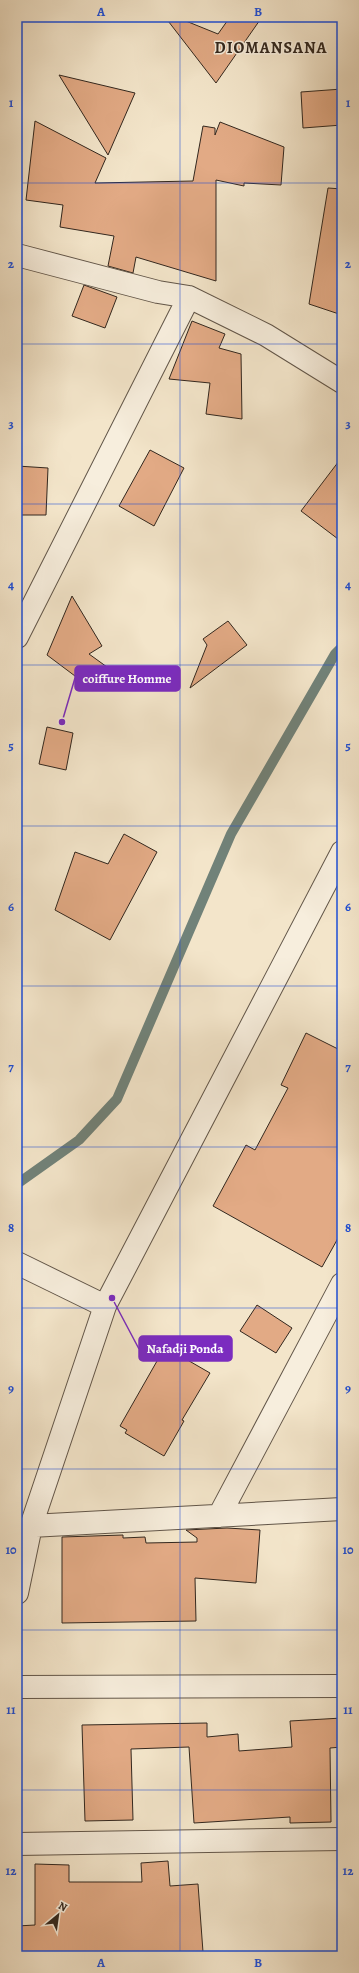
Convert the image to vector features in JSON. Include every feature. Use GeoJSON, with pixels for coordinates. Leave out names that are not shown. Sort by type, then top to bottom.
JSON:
{"type":"FeatureCollection","features":[{"type":"Feature","properties":{"kind":"street"},"geometry":{"type":"LineString","coordinates":[[17,256],[158,292],[189,297],[266,335],[342,382]]}},
{"type":"Feature","properties":{"kind":"street"},"geometry":{"type":"LineString","coordinates":[[17,637],[189,297]]}},
{"type":"Feature","properties":{"kind":"street"},"geometry":{"type":"LineString","coordinates":[[17,1593],[31,1526],[105,1306],[342,852]]}},
{"type":"Feature","properties":{"kind":"street"},"geometry":{"type":"LineString","coordinates":[[17,1263],[105,1306]]}},
{"type":"Feature","properties":{"kind":"street"},"geometry":{"type":"LineString","coordinates":[[219,1516],[342,1284]]}},
{"type":"Feature","properties":{"kind":"street"},"geometry":{"type":"LineString","coordinates":[[31,1526],[342,1509]]}},
{"type":"Feature","properties":{"kind":"street"},"geometry":{"type":"LineString","coordinates":[[17,1687],[342,1686]]}},
{"type":"Feature","properties":{"kind":"street"},"geometry":{"type":"LineString","coordinates":[[17,1844],[342,1839]]}},
{"type":"Feature","properties":{"kind":"building"},"geometry":{"type":"Polygon","coordinates":[[[165,17],[176,17],[218,34],[230,17],[262,17],[216,83],[165,17]]]}},
{"type":"Feature","properties":{"kind":"building"},"geometry":{"type":"Polygon","coordinates":[[[59,75],[135,93],[108,155],[59,75]]]}},
{"type":"Feature","properties":{"kind":"building"},"geometry":{"type":"Polygon","coordinates":[[[342,89],[342,125],[303,128],[301,92],[342,89]]]}},
{"type":"Feature","properties":{"kind":"building"},"geometry":{"type":"Polygon","coordinates":[[[35,121],[106,158],[95,183],[193,181],[203,126],[215,128],[215,135],[220,122],[284,147],[281,185],[244,183],[244,186],[216,180],[216,281],[136,257],[133,273],[108,266],[114,236],[60,227],[63,205],[26,200],[35,121]]]}},
{"type":"Feature","properties":{"kind":"building"},"geometry":{"type":"Polygon","coordinates":[[[328,188],[342,189],[342,315],[309,304],[328,188]]]}},
{"type":"Feature","properties":{"kind":"building"},"geometry":{"type":"Polygon","coordinates":[[[84,285],[117,297],[105,328],[72,316],[84,285]]]}},
{"type":"Feature","properties":{"kind":"building"},"geometry":{"type":"Polygon","coordinates":[[[192,321],[225,334],[219,348],[241,354],[242,419],[206,414],[210,383],[169,379],[192,321]]]}},
{"type":"Feature","properties":{"kind":"building"},"geometry":{"type":"Polygon","coordinates":[[[150,450],[184,468],[154,526],[119,506],[150,450]]]}},
{"type":"Feature","properties":{"kind":"building"},"geometry":{"type":"Polygon","coordinates":[[[342,457],[342,542],[301,511],[342,457]]]}},
{"type":"Feature","properties":{"kind":"building"},"geometry":{"type":"Polygon","coordinates":[[[17,466],[48,468],[46,515],[17,515],[17,466]]]}},
{"type":"Feature","properties":{"kind":"building"},"geometry":{"type":"Polygon","coordinates":[[[72,596],[102,646],[89,654],[107,667],[91,688],[47,655],[72,596]]]}},
{"type":"Feature","properties":{"kind":"building"},"geometry":{"type":"Polygon","coordinates":[[[228,621],[247,645],[190,688],[207,645],[203,639],[228,621]]]}},
{"type":"Feature","properties":{"kind":"building"},"geometry":{"type":"Polygon","coordinates":[[[47,727],[73,733],[66,770],[39,764],[47,727]]]}},
{"type":"Feature","properties":{"kind":"building"},"geometry":{"type":"Polygon","coordinates":[[[124,834],[157,852],[110,940],[55,910],[75,852],[108,864],[124,834]]]}},
{"type":"Feature","properties":{"kind":"building"},"geometry":{"type":"Polygon","coordinates":[[[306,1033],[342,1051],[342,1231],[322,1267],[213,1206],[246,1145],[255,1150],[288,1088],[281,1085],[306,1033]]]}},
{"type":"Feature","properties":{"kind":"building"},"geometry":{"type":"Polygon","coordinates":[[[257,1305],[292,1328],[276,1353],[240,1331],[257,1305]]]}},
{"type":"Feature","properties":{"kind":"building"},"geometry":{"type":"Polygon","coordinates":[[[165,1347],[210,1373],[182,1420],[184,1421],[164,1456],[125,1433],[127,1430],[120,1426],[165,1347]]]}},
{"type":"Feature","properties":{"kind":"building"},"geometry":{"type":"Polygon","coordinates":[[[227,1528],[260,1530],[256,1583],[195,1578],[196,1621],[62,1623],[62,1537],[123,1535],[123,1538],[145,1537],[146,1543],[197,1542],[197,1538],[186,1530],[227,1528]]]}},
{"type":"Feature","properties":{"kind":"building"},"geometry":{"type":"Polygon","coordinates":[[[342,1718],[342,1747],[330,1748],[331,1822],[290,1823],[290,1817],[194,1823],[189,1747],[131,1749],[133,1820],[85,1821],[82,1725],[207,1723],[207,1737],[238,1734],[239,1751],[292,1747],[290,1721],[342,1718]]]}},
{"type":"Feature","properties":{"kind":"building"},"geometry":{"type":"Polygon","coordinates":[[[168,1861],[170,1886],[198,1884],[203,1952],[147,1956],[79,1956],[79,1952],[17,1955],[17,1926],[35,1925],[35,1864],[69,1865],[69,1882],[142,1882],[141,1863],[168,1861]]]}},
{"type":"Feature","properties":{"kind":"waterway"},"geometry":{"type":"LineString","coordinates":[[17,1184],[79,1140],[117,1099],[231,834],[335,654],[342,647]]}},
{"type":"Feature","properties":{"kind":"place","name":"coiffure Homme"},"geometry":{"type":"Point","coordinates":[62,722]}},
{"type":"Feature","properties":{"kind":"place","name":"Nafadji Ponda"},"geometry":{"type":"Point","coordinates":[112,1298]}},
{"type":"Feature","properties":{"kind":"district","name":"DIOMANSANA"},"geometry":{"type":"Point","coordinates":[271,47]}}]}
